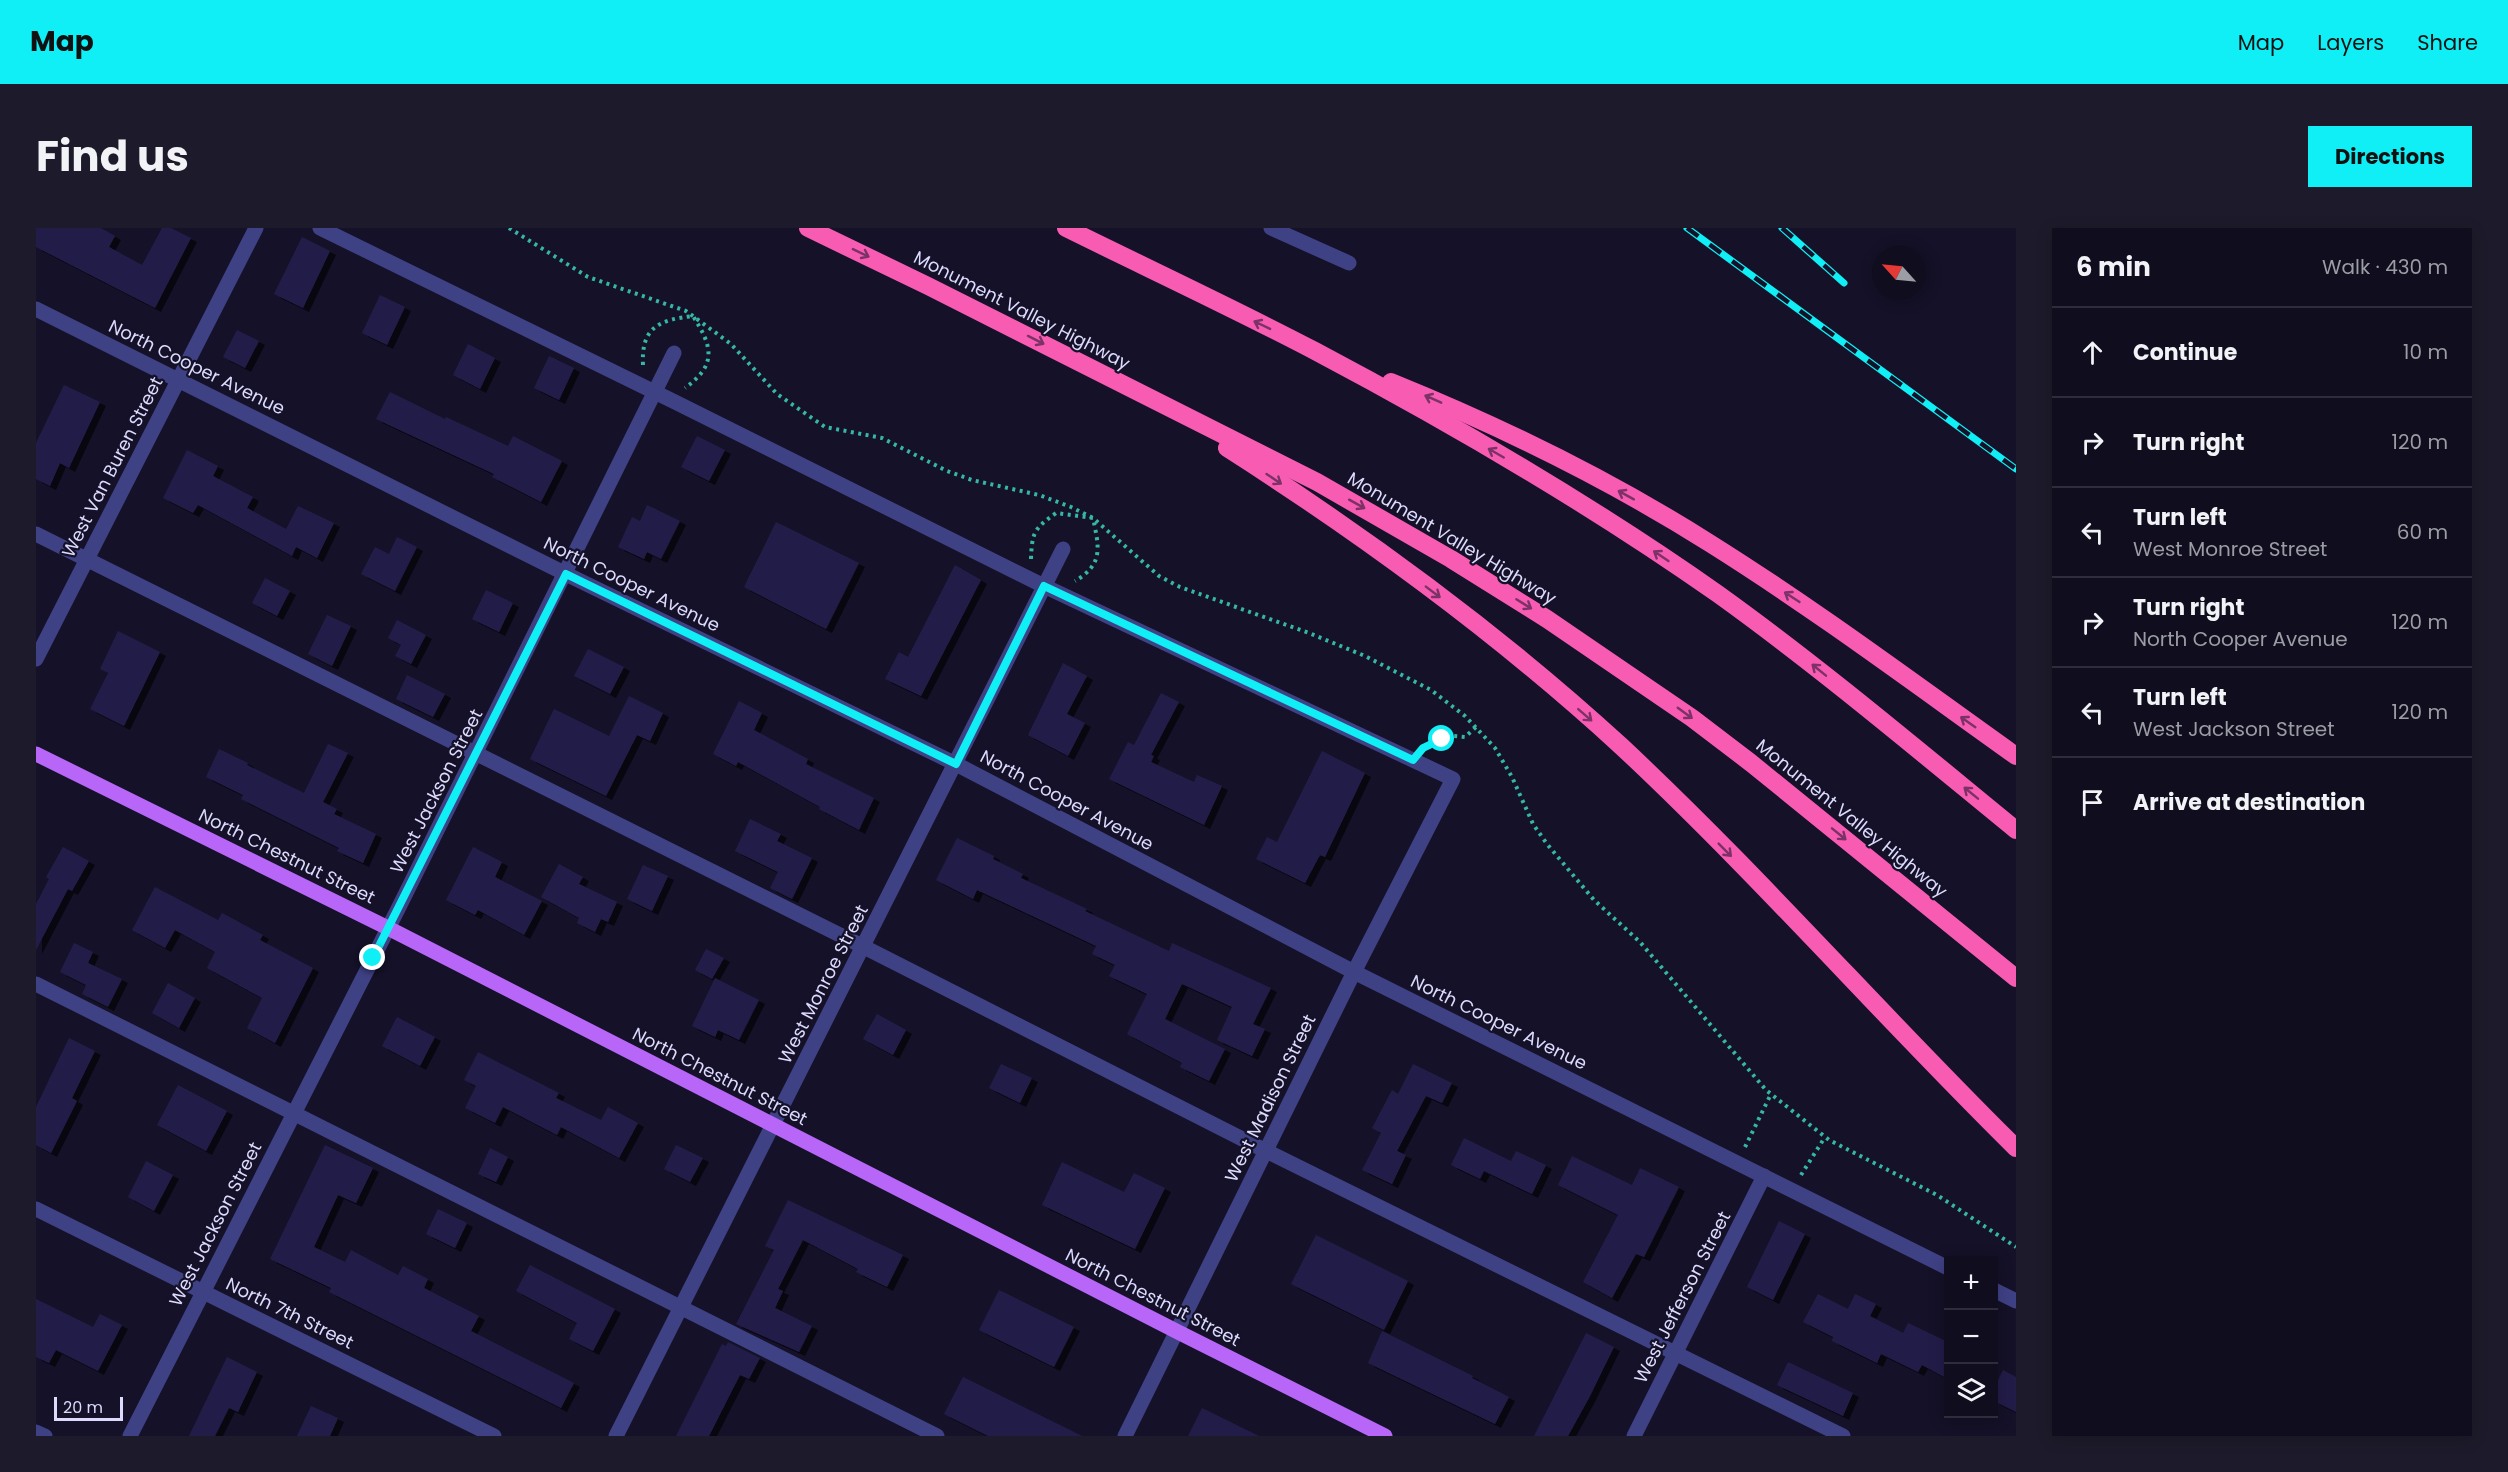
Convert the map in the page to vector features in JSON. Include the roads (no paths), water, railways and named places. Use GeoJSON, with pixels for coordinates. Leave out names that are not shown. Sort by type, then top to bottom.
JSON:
{"type":"FeatureCollection","features":[{"type":"Feature","properties":{"kind":"highway","name":"Monument Valley Highway"},"geometry":{"type":"LineString","coordinates":[[808,228],[1317,482],[1490,583],[1613,663],[1751,762],[2016,978]]}},
{"type":"Feature","properties":{"kind":"highway"},"geometry":{"type":"LineString","coordinates":[[1065,228],[1314,351],[1517,465],[1716,593],[1814,665],[2016,830]]}},
{"type":"Feature","properties":{"kind":"highway"},"geometry":{"type":"LineString","coordinates":[[1314,351],[1500,429],[1554,455],[1710,543],[1808,607],[2016,756]]}},
{"type":"Feature","properties":{"kind":"highway"},"geometry":{"type":"LineString","coordinates":[[1136,391],[1258,468],[1333,520],[1447,602],[1536,671],[1621,747],[1672,797],[2016,1148]]}},
{"type":"Feature","properties":{"kind":"main road","name":"North Chestnut Street"},"geometry":{"type":"LineString","coordinates":[[36,754],[388,928],[1385,1436]]}},
{"type":"Feature","properties":{"kind":"street","name":"West Van Buren Street"},"geometry":{"type":"LineString","coordinates":[[36,659],[256,228]]}},
{"type":"Feature","properties":{"kind":"street"},"geometry":{"type":"LineString","coordinates":[[320,228],[1044,586]]}},
{"type":"Feature","properties":{"kind":"street"},"geometry":{"type":"LineString","coordinates":[[1271,228],[1350,263]]}},
{"type":"Feature","properties":{"kind":"street","name":"North Cooper Avenue"},"geometry":{"type":"LineString","coordinates":[[36,309],[566,574],[956,764],[1354,972],[1944,1266]]}},
{"type":"Feature","properties":{"kind":"street","name":"West Jackson Street"},"geometry":{"type":"LineString","coordinates":[[130,1436],[566,574],[674,353]]}},
{"type":"Feature","properties":{"kind":"street"},"geometry":{"type":"LineString","coordinates":[[36,534],[864,947],[1266,1151],[1843,1436]]}},
{"type":"Feature","properties":{"kind":"street","name":"West Monroe Street"},"geometry":{"type":"LineString","coordinates":[[616,1436],[1063,549]]}},
{"type":"Feature","properties":{"kind":"street","name":"West Madison Street"},"geometry":{"type":"LineString","coordinates":[[1044,586],[1453,779],[1354,972],[1125,1436]]}},
{"type":"Feature","properties":{"kind":"street"},"geometry":{"type":"LineString","coordinates":[[36,984],[937,1436]]}},
{"type":"Feature","properties":{"kind":"street","name":"West Jefferson Street"},"geometry":{"type":"LineString","coordinates":[[1634,1436],[1764,1176]]}},
{"type":"Feature","properties":{"kind":"street","name":"North 7th Street"},"geometry":{"type":"LineString","coordinates":[[36,1209],[494,1436]]}},
{"type":"Feature","properties":{"kind":"street"},"geometry":{"type":"LineString","coordinates":[[1998,1292],[2016,1301]]}},
{"type":"Feature","properties":{"kind":"street"},"geometry":{"type":"LineString","coordinates":[[36,1432],[45,1436]]}},
{"type":"Feature","properties":{"kind":"railway"},"geometry":{"type":"LineString","coordinates":[[1687,228],[2016,469]]}},
{"type":"Feature","properties":{"kind":"railway"},"geometry":{"type":"LineString","coordinates":[[1782,228],[1844,283]]}}]}
